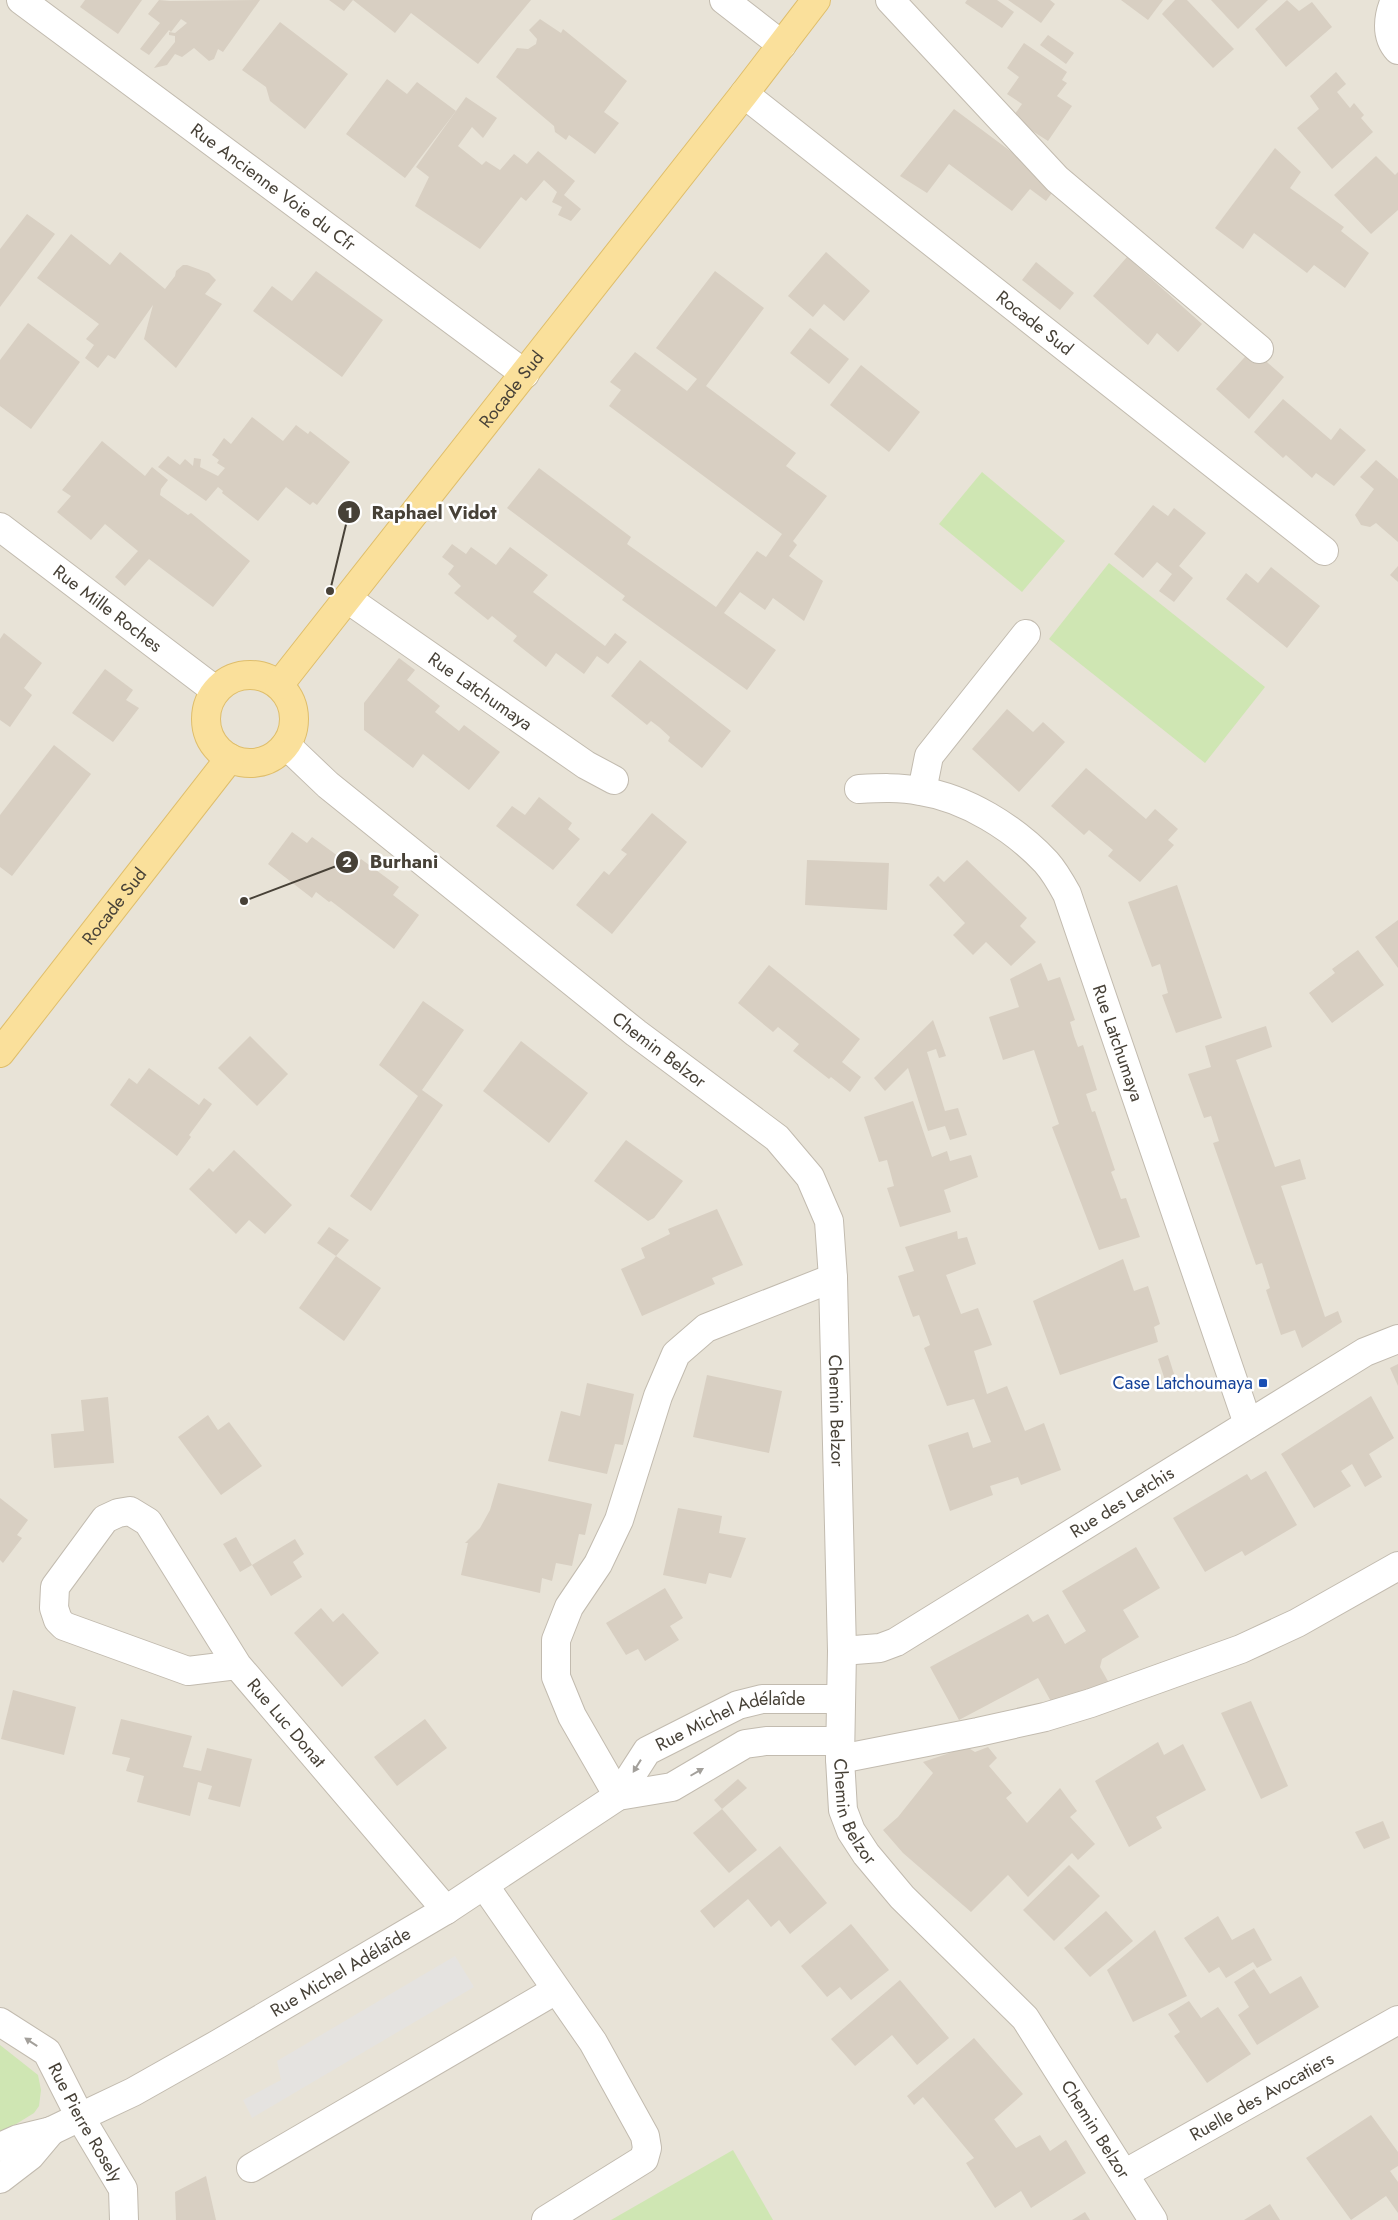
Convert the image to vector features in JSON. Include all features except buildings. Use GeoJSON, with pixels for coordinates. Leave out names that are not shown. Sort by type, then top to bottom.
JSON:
{"type":"FeatureCollection","features":[{"type":"Feature","properties":{"kind":"main road","name":"Rocade Sud"},"geometry":{"type":"LineString","coordinates":[[279,686],[349,600],[816,0]]}},
{"type":"Feature","properties":{"kind":"main road"},"geometry":{"type":"LineString","coordinates":[[253,675],[267,678],[279,686],[287,696],[294,720],[292,734],[286,745],[266,760],[254,763],[230,758],[219,751],[210,741],[206,728],[205,714],[215,690],[232,679],[253,675]]}},
{"type":"Feature","properties":{"kind":"main road","name":"Rocade Sud"},"geometry":{"type":"LineString","coordinates":[[0,1054],[230,758]]}},
{"type":"Feature","properties":{"kind":"street","name":"Rue Ancienne Voie du Cfr"},"geometry":{"type":"LineString","coordinates":[[21,0],[525,374]]}},
{"type":"Feature","properties":{"kind":"street"},"geometry":{"type":"LineString","coordinates":[[724,0],[782,45]]}},
{"type":"Feature","properties":{"kind":"street"},"geometry":{"type":"LineString","coordinates":[[890,0],[1057,179],[1259,349]]}},
{"type":"Feature","properties":{"kind":"street"},"geometry":{"type":"LineString","coordinates":[[1391,9],[1393,45],[1398,50]]}},
{"type":"Feature","properties":{"kind":"street","name":"Rocade Sud"},"geometry":{"type":"LineString","coordinates":[[744,94],[1324,552]]}},
{"type":"Feature","properties":{"kind":"street","name":"Rue Mille Roches"},"geometry":{"type":"LineString","coordinates":[[0,527],[215,690]]}},
{"type":"Feature","properties":{"kind":"street","name":"Rue Latchumaya"},"geometry":{"type":"LineString","coordinates":[[349,600],[586,766],[614,780]]}},
{"type":"Feature","properties":{"kind":"street"},"geometry":{"type":"LineString","coordinates":[[922,791],[929,756],[1026,634]]}},
{"type":"Feature","properties":{"kind":"street","name":"Chemin Belzor"},"geometry":{"type":"LineString","coordinates":[[286,745],[328,785],[636,1033],[777,1138],[810,1178],[829,1221],[833,1278],[842,1650],[840,1750],[843,1810],[851,1831],[866,1854],[902,1897],[1024,2018],[1153,2220]]}},
{"type":"Feature","properties":{"kind":"street","name":"Rue Latchumaya"},"geometry":{"type":"LineString","coordinates":[[859,789],[896,788],[922,791],[954,800],[997,822],[1026,843],[1047,863],[1067,894],[1248,1424]]}},
{"type":"Feature","properties":{"kind":"street"},"geometry":{"type":"LineString","coordinates":[[618,1796],[572,1716],[556,1677],[556,1640],[569,1607],[598,1564],[619,1520],[658,1396],[676,1354],[706,1328],[833,1278]]}},
{"type":"Feature","properties":{"kind":"street","name":"Rue des Letchis"},"geometry":{"type":"LineString","coordinates":[[842,1650],[880,1648],[896,1642],[1365,1352],[1398,1339]]}},
{"type":"Feature","properties":{"kind":"street","name":"Rue Luc Donat"},"geometry":{"type":"LineString","coordinates":[[237,1665],[188,1671],[64,1626],[58,1620],[54,1608],[55,1586],[105,1519],[118,1513],[130,1511],[148,1522],[237,1665],[446,1910]]}},
{"type":"Feature","properties":{"kind":"street"},"geometry":{"type":"LineString","coordinates":[[840,1750],[978,1732],[1045,1717],[1091,1703],[1249,1645],[1297,1623],[1398,1566]]}},
{"type":"Feature","properties":{"kind":"street","name":"Rue Michel Adélaîde"},"geometry":{"type":"LineString","coordinates":[[618,1796],[646,1751],[738,1705],[762,1699],[841,1699]]}},
{"type":"Feature","properties":{"kind":"street","name":"Rue Michel Adélaîde"},"geometry":{"type":"LineString","coordinates":[[0,2147],[18,2139],[51,2131],[133,2092],[446,1910],[618,1796],[672,1787],[745,1744],[766,1741],[840,1750]]}},
{"type":"Feature","properties":{"kind":"street"},"geometry":{"type":"LineString","coordinates":[[484,1885],[592,2042],[645,2136],[647,2148],[644,2159],[546,2220]]}},
{"type":"Feature","properties":{"kind":"street"},"geometry":{"type":"LineString","coordinates":[[251,2168],[556,1990]]}},
{"type":"Feature","properties":{"kind":"street","name":"Ruelle des Avocatiers"},"geometry":{"type":"LineString","coordinates":[[1124,2174],[1398,2020]]}},
{"type":"Feature","properties":{"kind":"street","name":"Rue Pierre Rosely"},"geometry":{"type":"LineString","coordinates":[[0,2022],[47,2052],[80,2117],[123,2189],[124,2220]]}},
{"type":"Feature","properties":{"kind":"street","name":"Rue Michel Adélaîde"},"geometry":{"type":"LineString","coordinates":[[0,2179],[30,2156],[51,2131]]}},
{"type":"Feature","properties":{"kind":"shaded area"},"geometry":{"type":"Polygon","coordinates":[[[0,0],[1398,0],[1398,2220],[0,2220],[0,0]]]}},
{"type":"Feature","properties":{"kind":"shaded area"},"geometry":{"type":"Polygon","coordinates":[[[455,1956],[474,1987],[252,2118],[243,2100],[281,2080],[277,2061],[455,1956]]]}},
{"type":"Feature","properties":{"kind":"green space"},"geometry":{"type":"Polygon","coordinates":[[[982,472],[1065,541],[1022,592],[939,524],[982,472]]]}},
{"type":"Feature","properties":{"kind":"green space"},"geometry":{"type":"Polygon","coordinates":[[[1109,563],[1265,687],[1205,763],[1049,639],[1109,563]]]}},
{"type":"Feature","properties":{"kind":"green space"},"geometry":{"type":"Polygon","coordinates":[[[0,2045],[38,2075],[41,2090],[39,2106],[34,2113],[0,2134],[0,2045]]]}},
{"type":"Feature","properties":{"kind":"green space"},"geometry":{"type":"Polygon","coordinates":[[[733,2150],[773,2220],[611,2220],[733,2150]]]}},
{"type":"Feature","properties":{"kind":"place","name":"Raphael Vidot"},"geometry":{"type":"Point","coordinates":[330,591]}},
{"type":"Feature","properties":{"kind":"place","name":"Burhani"},"geometry":{"type":"Point","coordinates":[244,901]}},
{"type":"Feature","properties":{"kind":"place","name":"Case Latchoumaya"},"geometry":{"type":"Point","coordinates":[1263,1383]}}]}
